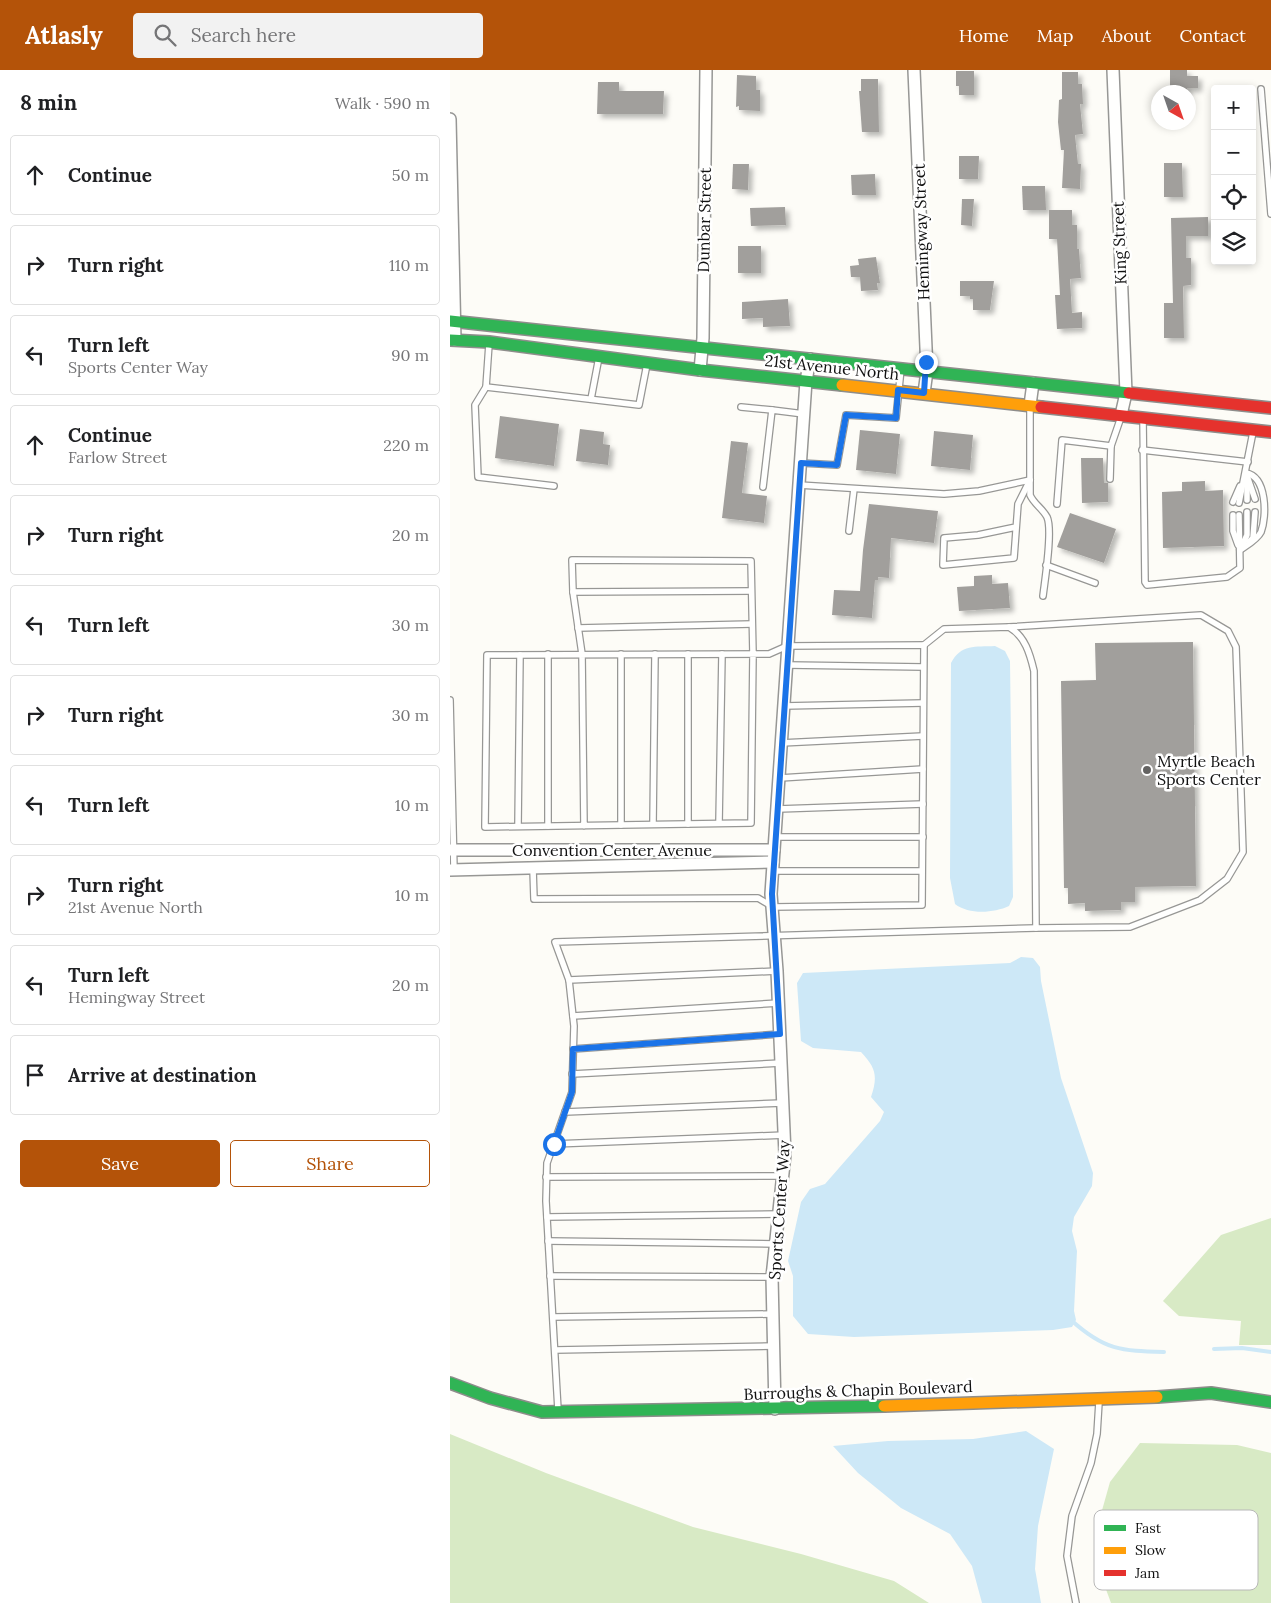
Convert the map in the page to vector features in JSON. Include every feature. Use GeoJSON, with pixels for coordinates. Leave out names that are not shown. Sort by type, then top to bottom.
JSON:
{"type":"FeatureCollection","features":[{"type":"Feature","properties":{"kind":"main road","name":"21st Avenue North"},"geometry":{"type":"LineString","coordinates":[[452,321],[1271,408]]}},
{"type":"Feature","properties":{"kind":"main road","name":"21st Avenue North"},"geometry":{"type":"LineString","coordinates":[[453,340],[489,342],[700,370],[1271,432]]}},
{"type":"Feature","properties":{"kind":"main road","name":"Burroughs & Chapin Boulevard"},"geometry":{"type":"LineString","coordinates":[[450,1382],[490,1398],[542,1412],[775,1409],[1099,1400],[1211,1393],[1271,1402]]}},
{"type":"Feature","properties":{"kind":"street","name":"Dunbar Street"},"geometry":{"type":"LineString","coordinates":[[700,370],[702,347],[706,70]]}},
{"type":"Feature","properties":{"kind":"street","name":"Hemingway Street"},"geometry":{"type":"LineString","coordinates":[[914,70],[927,372],[924,393]]}},
{"type":"Feature","properties":{"kind":"street","name":"King Street"},"geometry":{"type":"LineString","coordinates":[[1114,70],[1126,393],[1121,415]]}},
{"type":"Feature","properties":{"kind":"street"},"geometry":{"type":"LineString","coordinates":[[450,119],[453,340]]}},
{"type":"Feature","properties":{"kind":"street","name":"Sports Center Way"},"geometry":{"type":"LineString","coordinates":[[775,1409],[772,1277],[783,1176],[785,1135],[778,971],[773,907],[773,861],[788,665],[806,381],[810,359]]}},
{"type":"Feature","properties":{"kind":"street"},"geometry":{"type":"LineString","coordinates":[[1030,405],[1033,383]]}},
{"type":"Feature","properties":{"kind":"street","name":"Convention Center Avenue"},"geometry":{"type":"LineString","coordinates":[[451,850],[773,861]]}},
{"type":"Feature","properties":{"kind":"street","name":"Convention Center Avenue"},"geometry":{"type":"LineString","coordinates":[[452,870],[773,861]]}},
{"type":"Feature","properties":{"kind":"lane"},"geometry":{"type":"LineString","coordinates":[[1261,89],[1271,214]]}},
{"type":"Feature","properties":{"kind":"lane"},"geometry":{"type":"LineString","coordinates":[[489,342],[486,387],[475,405],[478,477],[554,486]]}},
{"type":"Feature","properties":{"kind":"lane"},"geometry":{"type":"LineString","coordinates":[[591,399],[599,357]]}},
{"type":"Feature","properties":{"kind":"lane"},"geometry":{"type":"LineString","coordinates":[[486,387],[639,405],[647,364]]}},
{"type":"Feature","properties":{"kind":"lane"},"geometry":{"type":"LineString","coordinates":[[801,463],[837,465],[846,415],[896,418],[901,369]]}},
{"type":"Feature","properties":{"kind":"lane"},"geometry":{"type":"LineString","coordinates":[[1030,405],[1030,495],[1034,504],[1047,518],[1049,538],[1043,596]]}},
{"type":"Feature","properties":{"kind":"lane"},"geometry":{"type":"LineString","coordinates":[[741,408],[804,414]]}},
{"type":"Feature","properties":{"kind":"lane"},"geometry":{"type":"LineString","coordinates":[[763,487],[772,410]]}},
{"type":"Feature","properties":{"kind":"lane"},"geometry":{"type":"LineString","coordinates":[[1110,479],[1111,446],[1121,415]]}},
{"type":"Feature","properties":{"kind":"lane"},"geometry":{"type":"LineString","coordinates":[[1143,417],[1145,582],[1148,585],[1227,577],[1240,568],[1236,515]]}},
{"type":"Feature","properties":{"kind":"lane"},"geometry":{"type":"LineString","coordinates":[[1236,503],[1246,473],[1253,430]]}},
{"type":"Feature","properties":{"kind":"lane"},"geometry":{"type":"LineString","coordinates":[[1057,504],[1062,440],[1111,446]]}},
{"type":"Feature","properties":{"kind":"lane"},"geometry":{"type":"LineString","coordinates":[[1142,450],[1248,462]]}},
{"type":"Feature","properties":{"kind":"lane"},"geometry":{"type":"LineString","coordinates":[[1240,550],[1256,538],[1261,531],[1264,496],[1260,482],[1251,474],[1246,473]]}},
{"type":"Feature","properties":{"kind":"lane"},"geometry":{"type":"LineString","coordinates":[[1246,473],[1255,499]]}},
{"type":"Feature","properties":{"kind":"lane"},"geometry":{"type":"LineString","coordinates":[[1246,473],[1247,500]]}},
{"type":"Feature","properties":{"kind":"lane"},"geometry":{"type":"LineString","coordinates":[[799,485],[944,494],[979,491],[1030,480]]}},
{"type":"Feature","properties":{"kind":"lane"},"geometry":{"type":"LineString","coordinates":[[1016,527],[978,535],[944,538],[943,565],[1014,558],[1018,504],[1030,480]]}},
{"type":"Feature","properties":{"kind":"lane"},"geometry":{"type":"LineString","coordinates":[[849,532],[854,489]]}},
{"type":"Feature","properties":{"kind":"lane"},"geometry":{"type":"LineString","coordinates":[[1240,550],[1247,535],[1247,512]]}},
{"type":"Feature","properties":{"kind":"lane"},"geometry":{"type":"LineString","coordinates":[[1240,550],[1253,538],[1255,512]]}},
{"type":"Feature","properties":{"kind":"lane"},"geometry":{"type":"LineString","coordinates":[[558,1412],[546,1217],[546,1177],[547,1163],[572,1092],[573,1016],[569,980],[555,942],[1130,927],[1200,900],[1227,880],[1243,852],[1236,647],[1228,631],[1201,615],[1009,627],[944,629],[924,645],[788,646],[769,654],[753,654],[722,654],[688,654],[655,654],[621,654],[582,654],[548,654],[487,655],[485,827],[518,826],[584,826],[751,823],[753,654],[751,561],[572,560],[573,592],[582,654],[584,826]]}},
{"type":"Feature","properties":{"kind":"lane"},"geometry":{"type":"LineString","coordinates":[[1046,565],[1094,582]]}},
{"type":"Feature","properties":{"kind":"lane"},"geometry":{"type":"LineString","coordinates":[[573,592],[751,590]]}},
{"type":"Feature","properties":{"kind":"lane"},"geometry":{"type":"LineString","coordinates":[[578,628],[752,624]]}},
{"type":"Feature","properties":{"kind":"lane"},"geometry":{"type":"LineString","coordinates":[[1009,627],[1019,632],[1029,651],[1034,670],[1036,928]]}},
{"type":"Feature","properties":{"kind":"lane"},"geometry":{"type":"LineString","coordinates":[[533,869],[534,899],[758,898],[773,907],[922,905],[924,645]]}},
{"type":"Feature","properties":{"kind":"lane"},"geometry":{"type":"LineString","coordinates":[[548,654],[548,826]]}},
{"type":"Feature","properties":{"kind":"lane"},"geometry":{"type":"LineString","coordinates":[[621,654],[621,825]]}},
{"type":"Feature","properties":{"kind":"lane"},"geometry":{"type":"LineString","coordinates":[[653,824],[655,654]]}},
{"type":"Feature","properties":{"kind":"lane"},"geometry":{"type":"LineString","coordinates":[[688,654],[688,824]]}},
{"type":"Feature","properties":{"kind":"lane"},"geometry":{"type":"LineString","coordinates":[[719,823],[722,654]]}},
{"type":"Feature","properties":{"kind":"lane"},"geometry":{"type":"LineString","coordinates":[[518,826],[520,655]]}},
{"type":"Feature","properties":{"kind":"lane"},"geometry":{"type":"LineString","coordinates":[[788,665],[924,667]]}},
{"type":"Feature","properties":{"kind":"lane"},"geometry":{"type":"LineString","coordinates":[[450,700],[452,870]]}},
{"type":"Feature","properties":{"kind":"lane"},"geometry":{"type":"LineString","coordinates":[[784,706],[923,703]]}},
{"type":"Feature","properties":{"kind":"lane"},"geometry":{"type":"LineString","coordinates":[[781,743],[923,736]]}},
{"type":"Feature","properties":{"kind":"lane"},"geometry":{"type":"LineString","coordinates":[[780,778],[923,769]]}},
{"type":"Feature","properties":{"kind":"lane"},"geometry":{"type":"LineString","coordinates":[[778,809],[923,804]]}},
{"type":"Feature","properties":{"kind":"lane"},"geometry":{"type":"LineString","coordinates":[[776,837],[922,837]]}},
{"type":"Feature","properties":{"kind":"lane"},"geometry":{"type":"LineString","coordinates":[[773,861],[922,870]]}},
{"type":"Feature","properties":{"kind":"lane"},"geometry":{"type":"LineString","coordinates":[[569,980],[778,971]]}},
{"type":"Feature","properties":{"kind":"lane"},"geometry":{"type":"LineString","coordinates":[[573,1016],[779,1003]]}},
{"type":"Feature","properties":{"kind":"lane"},"geometry":{"type":"LineString","coordinates":[[573,1049],[780,1034]]}},
{"type":"Feature","properties":{"kind":"lane"},"geometry":{"type":"LineString","coordinates":[[572,1074],[781,1063]]}},
{"type":"Feature","properties":{"kind":"lane"},"geometry":{"type":"LineString","coordinates":[[565,1112],[783,1103]]}},
{"type":"Feature","properties":{"kind":"lane"},"geometry":{"type":"LineString","coordinates":[[554,1144],[785,1135]]}},
{"type":"Feature","properties":{"kind":"lane"},"geometry":{"type":"LineString","coordinates":[[546,1177],[783,1176]]}},
{"type":"Feature","properties":{"kind":"lane"},"geometry":{"type":"LineString","coordinates":[[546,1217],[779,1214]]}},
{"type":"Feature","properties":{"kind":"lane"},"geometry":{"type":"LineString","coordinates":[[548,1241],[776,1244]]}},
{"type":"Feature","properties":{"kind":"lane"},"geometry":{"type":"LineString","coordinates":[[550,1276],[772,1277]]}},
{"type":"Feature","properties":{"kind":"lane"},"geometry":{"type":"LineString","coordinates":[[553,1318],[773,1314]]}},
{"type":"Feature","properties":{"kind":"lane"},"geometry":{"type":"LineString","coordinates":[[555,1350],[774,1346]]}},
{"type":"Feature","properties":{"kind":"lane"},"geometry":{"type":"LineString","coordinates":[[1076,1603],[1067,1556],[1072,1516],[1091,1463],[1097,1434],[1099,1400]]}},
{"type":"Feature","properties":{"kind":"green space"},"geometry":{"type":"Polygon","coordinates":[[[1271,1218],[1271,1345],[1239,1345],[1241,1321],[1179,1316],[1163,1301],[1221,1235],[1271,1218]]]}},
{"type":"Feature","properties":{"kind":"green space"},"geometry":{"type":"Polygon","coordinates":[[[450,1434],[546,1473],[693,1527],[801,1554],[894,1581],[929,1603],[450,1603],[450,1434]]]}},
{"type":"Feature","properties":{"kind":"green space"},"geometry":{"type":"Polygon","coordinates":[[[1140,1443],[1237,1445],[1271,1453],[1271,1603],[1111,1603],[1106,1590],[1258,1590],[1258,1510],[1102,1510],[1110,1482],[1140,1443]]]}},
{"type":"Feature","properties":{"kind":"water"},"geometry":{"type":"Polygon","coordinates":[[[995,646],[1005,651],[1010,661],[1013,897],[1009,906],[982,912],[967,910],[955,904],[950,878],[951,663],[959,652],[969,648],[995,646]]]}},
{"type":"Feature","properties":{"kind":"water"},"geometry":{"type":"Polygon","coordinates":[[[1021,957],[1033,958],[1040,967],[1041,981],[1061,1078],[1093,1173],[1092,1186],[1074,1217],[1072,1231],[1077,1251],[1074,1311],[1076,1320],[1072,1327],[1053,1330],[854,1337],[808,1334],[793,1316],[793,1276],[788,1261],[801,1202],[810,1189],[825,1184],[880,1121],[884,1112],[871,1097],[875,1078],[873,1068],[861,1052],[813,1048],[801,1041],[797,983],[803,973],[1010,963],[1021,957]]]}},
{"type":"Feature","properties":{"kind":"water"},"geometry":{"type":"Polygon","coordinates":[[[1026,1431],[1054,1449],[1038,1526],[1035,1569],[1041,1603],[982,1603],[972,1566],[950,1534],[901,1508],[858,1473],[833,1446],[888,1441],[973,1439],[1026,1431]]]}},
{"type":"Feature","properties":{"kind":"building"},"geometry":{"type":"Polygon","coordinates":[[[1170,70],[1187,70],[1187,76],[1198,76],[1198,88],[1196,88],[1196,85],[1170,85],[1170,70]]]}},
{"type":"Feature","properties":{"kind":"building"},"geometry":{"type":"Polygon","coordinates":[[[956,71],[974,71],[974,95],[959,95],[959,86],[956,86],[956,71]]]}},
{"type":"Feature","properties":{"kind":"building"},"geometry":{"type":"Polygon","coordinates":[[[1062,72],[1078,72],[1078,84],[1082,84],[1083,104],[1080,104],[1083,134],[1075,135],[1078,164],[1081,164],[1080,189],[1062,188],[1064,150],[1061,150],[1058,122],[1059,100],[1062,99],[1062,72]]]}},
{"type":"Feature","properties":{"kind":"building"},"geometry":{"type":"Polygon","coordinates":[[[737,75],[756,76],[756,90],[760,90],[760,111],[739,110],[739,106],[736,107],[737,75]]]}},
{"type":"Feature","properties":{"kind":"building"},"geometry":{"type":"Polygon","coordinates":[[[861,79],[878,79],[879,132],[862,132],[859,91],[861,91],[861,79]]]}},
{"type":"Feature","properties":{"kind":"building"},"geometry":{"type":"Polygon","coordinates":[[[598,82],[619,82],[619,91],[664,91],[663,114],[597,114],[598,82]]]}},
{"type":"Feature","properties":{"kind":"building"},"geometry":{"type":"Polygon","coordinates":[[[959,156],[979,156],[978,179],[959,179],[959,156]]]}},
{"type":"Feature","properties":{"kind":"building"},"geometry":{"type":"Polygon","coordinates":[[[1164,163],[1182,163],[1183,197],[1164,197],[1164,163]]]}},
{"type":"Feature","properties":{"kind":"building"},"geometry":{"type":"Polygon","coordinates":[[[733,164],[749,164],[748,190],[732,189],[733,164]]]}},
{"type":"Feature","properties":{"kind":"building"},"geometry":{"type":"Polygon","coordinates":[[[875,174],[876,195],[852,195],[851,175],[875,174]]]}},
{"type":"Feature","properties":{"kind":"building"},"geometry":{"type":"Polygon","coordinates":[[[1022,186],[1045,186],[1046,210],[1023,210],[1022,186]]]}},
{"type":"Feature","properties":{"kind":"building"},"geometry":{"type":"Polygon","coordinates":[[[962,199],[974,199],[972,226],[961,225],[962,199]]]}},
{"type":"Feature","properties":{"kind":"building"},"geometry":{"type":"Polygon","coordinates":[[[785,207],[786,225],[751,226],[750,208],[785,207]]]}},
{"type":"Feature","properties":{"kind":"building"},"geometry":{"type":"Polygon","coordinates":[[[1049,210],[1072,210],[1072,225],[1077,225],[1077,249],[1079,249],[1081,278],[1070,279],[1072,313],[1082,312],[1082,328],[1057,329],[1055,295],[1060,295],[1057,239],[1049,239],[1049,210]]]}},
{"type":"Feature","properties":{"kind":"building"},"geometry":{"type":"Polygon","coordinates":[[[1208,217],[1208,236],[1186,236],[1186,258],[1191,258],[1191,285],[1183,286],[1184,338],[1164,338],[1164,303],[1173,303],[1171,218],[1208,217]]]}},
{"type":"Feature","properties":{"kind":"building"},"geometry":{"type":"Polygon","coordinates":[[[738,246],[761,246],[761,273],[738,273],[738,246]]]}},
{"type":"Feature","properties":{"kind":"building"},"geometry":{"type":"Polygon","coordinates":[[[876,257],[880,283],[877,283],[878,290],[861,291],[860,277],[851,277],[850,266],[859,265],[858,259],[876,257]]]}},
{"type":"Feature","properties":{"kind":"building"},"geometry":{"type":"Polygon","coordinates":[[[960,281],[994,281],[990,310],[973,310],[973,299],[970,299],[970,296],[960,296],[960,281]]]}},
{"type":"Feature","properties":{"kind":"building"},"geometry":{"type":"Polygon","coordinates":[[[788,299],[790,326],[763,327],[763,318],[742,319],[742,302],[788,299]]]}},
{"type":"Feature","properties":{"kind":"building"},"geometry":{"type":"Polygon","coordinates":[[[500,416],[559,424],[554,466],[495,458],[500,416]]]}},
{"type":"Feature","properties":{"kind":"building"},"geometry":{"type":"Polygon","coordinates":[[[580,429],[604,432],[603,444],[610,445],[608,465],[576,461],[580,429]]]}},
{"type":"Feature","properties":{"kind":"building"},"geometry":{"type":"Polygon","coordinates":[[[860,430],[900,434],[896,474],[856,470],[860,430]]]}},
{"type":"Feature","properties":{"kind":"building"},"geometry":{"type":"Polygon","coordinates":[[[934,431],[973,435],[970,470],[931,466],[934,431]]]}},
{"type":"Feature","properties":{"kind":"building"},"geometry":{"type":"Polygon","coordinates":[[[731,441],[748,443],[742,493],[767,496],[764,523],[722,518],[731,441]]]}},
{"type":"Feature","properties":{"kind":"building"},"geometry":{"type":"Polygon","coordinates":[[[1081,458],[1103,458],[1104,483],[1108,483],[1108,502],[1082,503],[1081,458]]]}},
{"type":"Feature","properties":{"kind":"building"},"geometry":{"type":"Polygon","coordinates":[[[1205,481],[1205,491],[1223,490],[1224,546],[1163,548],[1162,492],[1182,491],[1182,482],[1205,481]]]}},
{"type":"Feature","properties":{"kind":"building"},"geometry":{"type":"Polygon","coordinates":[[[869,504],[938,511],[934,543],[891,538],[889,578],[878,577],[878,580],[875,580],[872,618],[832,615],[834,590],[860,591],[869,504]]]}},
{"type":"Feature","properties":{"kind":"building"},"geometry":{"type":"Polygon","coordinates":[[[1070,513],[1116,529],[1104,563],[1057,547],[1070,513]]]}},
{"type":"Feature","properties":{"kind":"building"},"geometry":{"type":"Polygon","coordinates":[[[992,575],[992,584],[1008,583],[1010,608],[959,611],[957,587],[974,586],[974,576],[992,575]]]}},
{"type":"Feature","properties":{"kind":"building","name":"Myrtle Beach Sports Center"},"geometry":{"type":"Polygon","coordinates":[[[1193,642],[1196,886],[1135,887],[1135,902],[1121,902],[1121,910],[1085,911],[1085,903],[1068,904],[1068,888],[1064,888],[1061,681],[1096,680],[1095,643],[1193,642]]]}},
{"type":"Feature","properties":{"kind":"waterway"},"geometry":{"type":"LineString","coordinates":[[1071,1320],[1093,1338],[1114,1347],[1136,1351],[1164,1352]]}},
{"type":"Feature","properties":{"kind":"waterway"},"geometry":{"type":"LineString","coordinates":[[1214,1349],[1242,1348],[1271,1352]]}},
{"type":"Feature","properties":{"kind":"traffic: fast"},"geometry":{"type":"LineString","coordinates":[[450,321],[1129,393]]}},
{"type":"Feature","properties":{"kind":"traffic: fast"},"geometry":{"type":"LineString","coordinates":[[450,340],[489,342],[700,370],[842,385]]}},
{"type":"Feature","properties":{"kind":"traffic: fast"},"geometry":{"type":"LineString","coordinates":[[450,1383],[490,1398],[542,1412],[884,1406]]}},
{"type":"Feature","properties":{"kind":"traffic: fast"},"geometry":{"type":"LineString","coordinates":[[1157,1397],[1211,1393],[1271,1402]]}},
{"type":"Feature","properties":{"kind":"traffic: slow"},"geometry":{"type":"LineString","coordinates":[[842,385],[1041,407]]}},
{"type":"Feature","properties":{"kind":"traffic: slow"},"geometry":{"type":"LineString","coordinates":[[884,1406],[1157,1397]]}},
{"type":"Feature","properties":{"kind":"traffic: jam"},"geometry":{"type":"LineString","coordinates":[[1129,393],[1271,408]]}},
{"type":"Feature","properties":{"kind":"traffic: jam"},"geometry":{"type":"LineString","coordinates":[[1041,407],[1271,432]]}},
{"type":"Feature","properties":{"kind":"place","name":"Myrtle Beach Sports Center"},"geometry":{"type":"Point","coordinates":[1147,770]}},
{"type":"Feature","properties":{"kind":"route"},"geometry":{"type":"LineString","coordinates":[[554,1144],[572,1092],[573,1049],[780,1034],[772,871],[778,809],[801,463],[837,465],[846,415],[896,418],[898,390],[924,393],[927,372],[926,362]]}}]}
